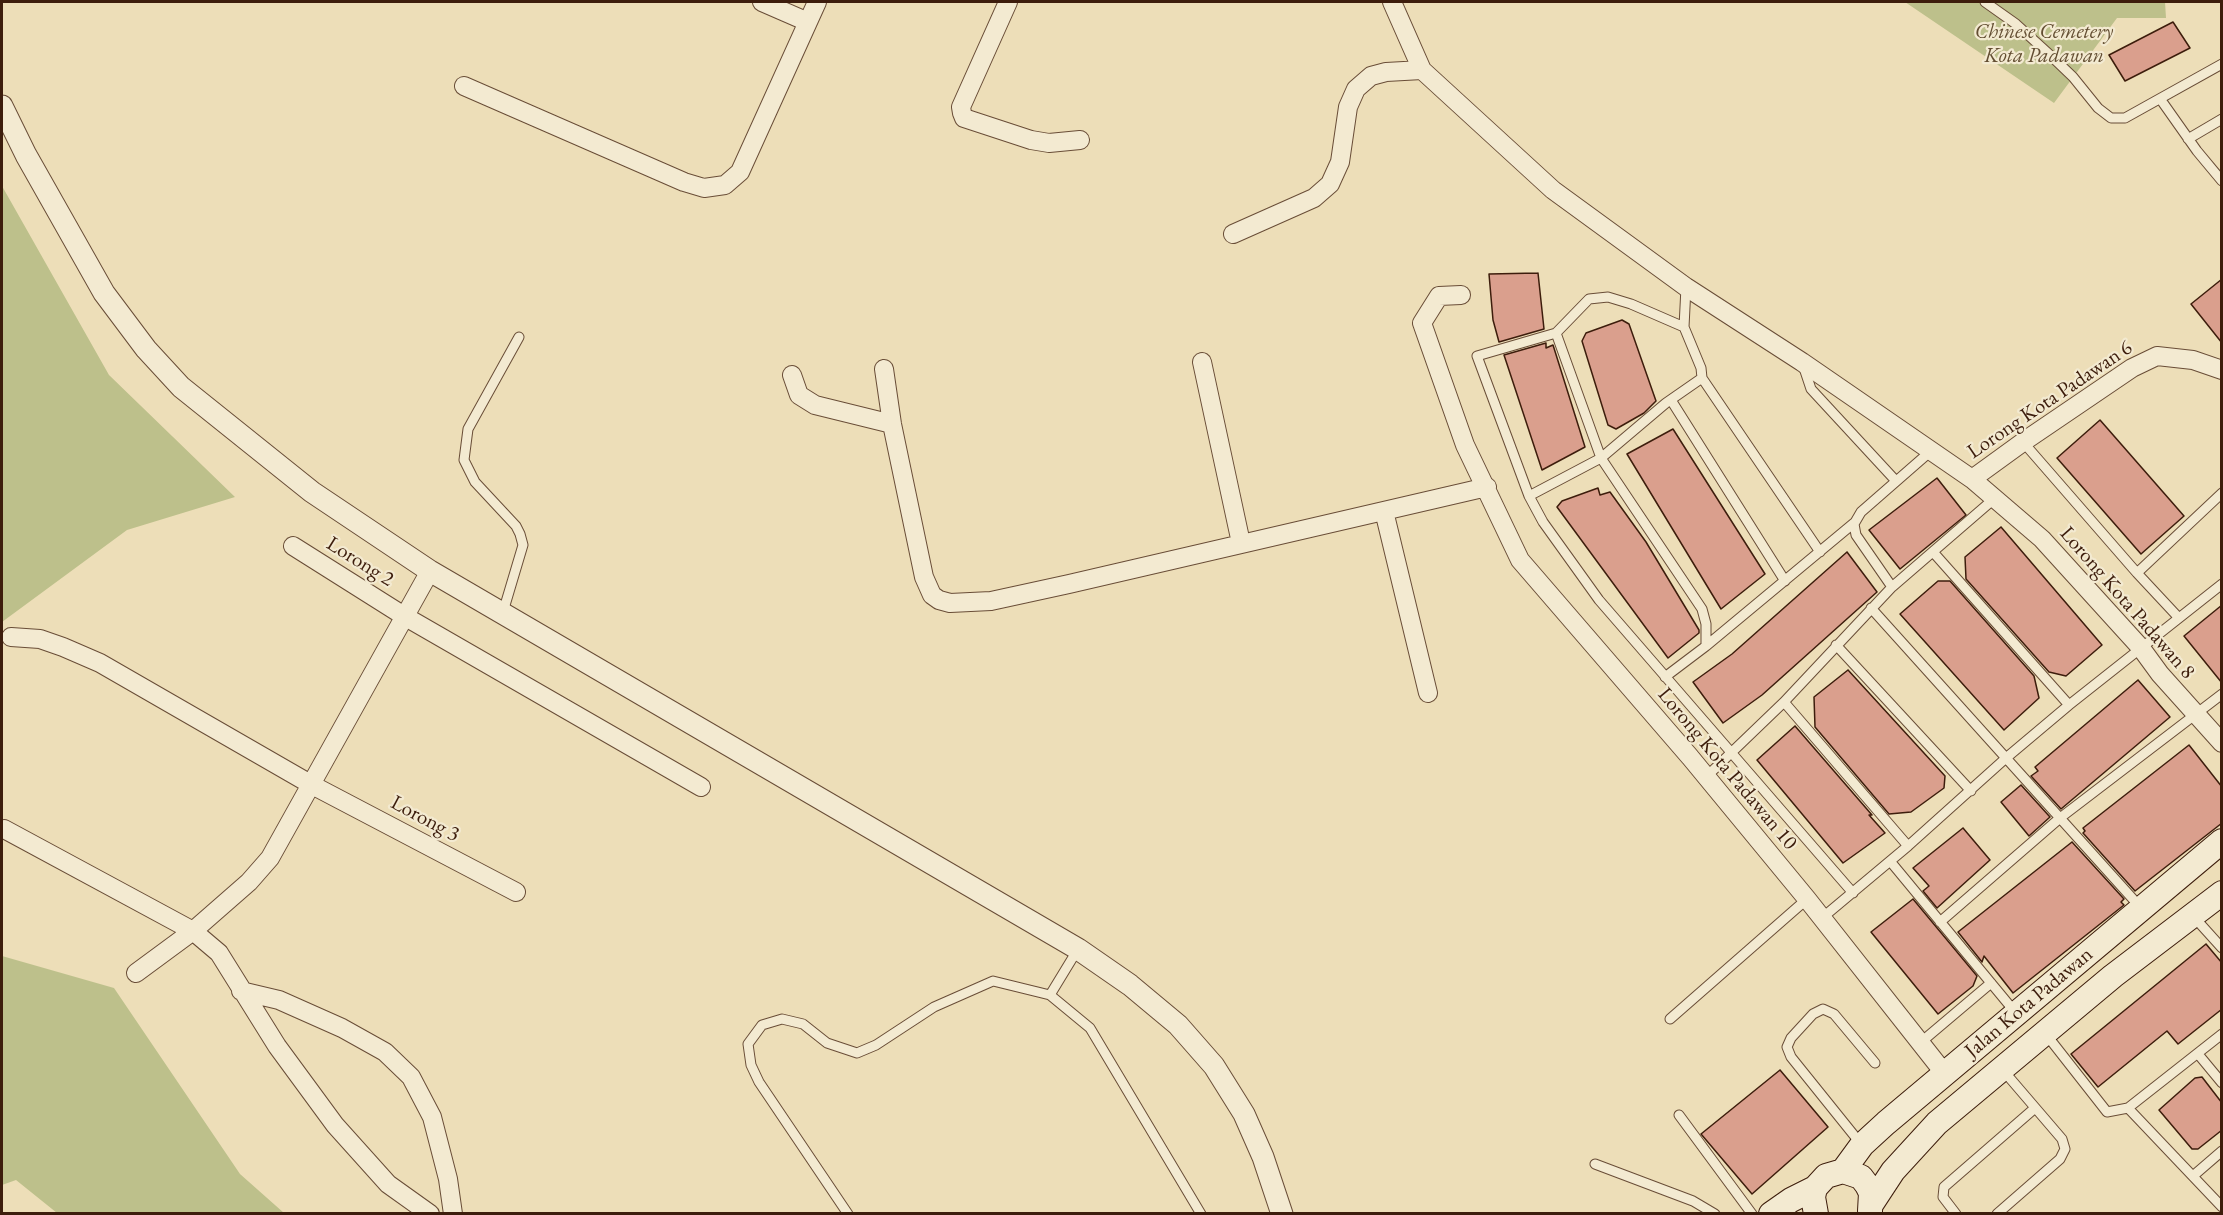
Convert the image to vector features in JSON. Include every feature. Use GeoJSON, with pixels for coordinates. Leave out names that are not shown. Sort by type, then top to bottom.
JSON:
{"type":"FeatureCollection","features":[{"type":"Feature","properties":{"kind":"main road","name":"Jalan Kota Padawan"},"geometry":{"type":"LineString","coordinates":[[1843,1171],[1862,1145],[2222,841]]}},
{"type":"Feature","properties":{"kind":"main road","name":"Jalan Kota Padawan"},"geometry":{"type":"LineString","coordinates":[[1870,1208],[1893,1171],[1937,1122],[2113,976],[2222,893]]}},
{"type":"Feature","properties":{"kind":"main road"},"geometry":{"type":"LineString","coordinates":[[1771,1214],[1791,1200],[1815,1188],[1827,1176],[1843,1171],[1861,1178],[1867,1185],[1870,1208]]}},
{"type":"Feature","properties":{"kind":"main road"},"geometry":{"type":"LineString","coordinates":[[1815,1188],[1813,1197],[1816,1214]]}},
{"type":"Feature","properties":{"kind":"street"},"geometry":{"type":"LineString","coordinates":[[762,2],[808,22]]}},
{"type":"Feature","properties":{"kind":"street"},"geometry":{"type":"LineString","coordinates":[[464,86],[684,182],[704,188],[725,185],[740,172],[817,2]]}},
{"type":"Feature","properties":{"kind":"street"},"geometry":{"type":"LineString","coordinates":[[1008,2],[961,107],[964,118],[1031,140],[1049,143],[1080,140]]}},
{"type":"Feature","properties":{"kind":"street"},"geometry":{"type":"LineString","coordinates":[[1233,234],[1314,198],[1330,184],[1340,162],[1348,107],[1356,88],[1371,76],[1386,72],[1422,70],[1392,2]]}},
{"type":"Feature","properties":{"kind":"street","name":"Lorong Kota Padawan 8"},"geometry":{"type":"LineString","coordinates":[[1422,70],[1553,190],[1686,287],[1932,450],[1995,498],[2042,539],[2141,648],[2160,674],[2222,743]]}},
{"type":"Feature","properties":{"kind":"street"},"geometry":{"type":"LineString","coordinates":[[2,106],[26,155],[105,293],[146,349],[174,379],[231,429],[312,492],[430,571],[1078,949],[1130,985],[1178,1025],[1214,1066],[1249,1125],[1263,1156],[1282,1214]]}},
{"type":"Feature","properties":{"kind":"street","name":"Lorong Kota Padawan 10"},"geometry":{"type":"LineString","coordinates":[[1461,294],[1439,296],[1422,323],[1465,445],[1520,560],[1706,777],[1822,918],[1945,1074]]}},
{"type":"Feature","properties":{"kind":"street","name":"Lorong Kota Padawan 6"},"geometry":{"type":"LineString","coordinates":[[1972,479],[2023,441],[2132,368],[2157,356],[2193,360],[2222,370]]}},
{"type":"Feature","properties":{"kind":"street"},"geometry":{"type":"LineString","coordinates":[[1202,362],[1241,543]]}},
{"type":"Feature","properties":{"kind":"street"},"geometry":{"type":"LineString","coordinates":[[884,369],[892,424],[924,577],[932,595],[950,603],[990,601],[1135,570],[1241,543],[1487,487]]}},
{"type":"Feature","properties":{"kind":"street"},"geometry":{"type":"LineString","coordinates":[[792,375],[799,395],[815,405],[892,424]]}},
{"type":"Feature","properties":{"kind":"street"},"geometry":{"type":"LineString","coordinates":[[1384,512],[1428,693]]}},
{"type":"Feature","properties":{"kind":"street","name":"Lorong 2"},"geometry":{"type":"LineString","coordinates":[[293,546],[404,616],[701,787]]}},
{"type":"Feature","properties":{"kind":"street"},"geometry":{"type":"LineString","coordinates":[[136,973],[194,931],[249,882],[270,858],[430,571]]}},
{"type":"Feature","properties":{"kind":"street","name":"Lorong 3"},"geometry":{"type":"LineString","coordinates":[[10,637],[40,639],[100,663],[312,785],[516,892]]}},
{"type":"Feature","properties":{"kind":"street"},"geometry":{"type":"LineString","coordinates":[[4,829],[194,931],[219,953],[277,1046],[335,1125],[388,1184],[430,1214]]}},
{"type":"Feature","properties":{"kind":"street"},"geometry":{"type":"LineString","coordinates":[[241,991],[279,1000],[342,1028],[385,1052],[411,1077],[432,1117],[448,1179],[453,1214]]}},
{"type":"Feature","properties":{"kind":"lane"},"geometry":{"type":"LineString","coordinates":[[1985,2],[2016,24],[2049,54],[2079,84],[2098,108],[2112,118],[2125,118],[2222,64]]}},
{"type":"Feature","properties":{"kind":"lane"},"geometry":{"type":"LineString","coordinates":[[2161,100],[2188,139],[2222,181]]}},
{"type":"Feature","properties":{"kind":"lane"},"geometry":{"type":"LineString","coordinates":[[2188,139],[2222,119]]}},
{"type":"Feature","properties":{"kind":"lane"},"geometry":{"type":"LineString","coordinates":[[1686,287],[1684,327],[1701,368],[1702,378],[1820,552]]}},
{"type":"Feature","properties":{"kind":"lane"},"geometry":{"type":"LineString","coordinates":[[1684,327],[1631,304],[1608,297],[1589,299],[1556,333],[1477,356],[1529,496],[1543,522],[1599,600],[1853,893]]}},
{"type":"Feature","properties":{"kind":"lane"},"geometry":{"type":"LineString","coordinates":[[1556,333],[1601,458],[1702,609],[1706,624],[1706,646]]}},
{"type":"Feature","properties":{"kind":"lane"},"geometry":{"type":"LineString","coordinates":[[503,612],[523,545],[516,526],[475,482],[464,460],[468,429],[519,337]]}},
{"type":"Feature","properties":{"kind":"lane"},"geometry":{"type":"LineString","coordinates":[[1802,362],[1811,389],[1896,481]]}},
{"type":"Feature","properties":{"kind":"lane"},"geometry":{"type":"LineString","coordinates":[[1529,496],[1601,458],[1671,400],[1702,378]]}},
{"type":"Feature","properties":{"kind":"lane"},"geometry":{"type":"LineString","coordinates":[[1671,400],[1785,581]]}},
{"type":"Feature","properties":{"kind":"lane"},"geometry":{"type":"LineString","coordinates":[[2023,441],[2136,573],[2179,618]]}},
{"type":"Feature","properties":{"kind":"lane"},"geometry":{"type":"LineString","coordinates":[[1665,677],[1820,552],[1854,523],[1861,512],[1932,450]]}},
{"type":"Feature","properties":{"kind":"lane"},"geometry":{"type":"LineString","coordinates":[[2136,573],[2222,493]]}},
{"type":"Feature","properties":{"kind":"lane"},"geometry":{"type":"LineString","coordinates":[[1706,777],[1784,702],[1892,587],[1995,498]]}},
{"type":"Feature","properties":{"kind":"lane"},"geometry":{"type":"LineString","coordinates":[[1854,523],[1856,535],[1892,587]]}},
{"type":"Feature","properties":{"kind":"lane"},"geometry":{"type":"LineString","coordinates":[[1933,552],[2069,705]]}},
{"type":"Feature","properties":{"kind":"lane"},"geometry":{"type":"LineString","coordinates":[[1822,918],[2069,705],[2222,584]]}},
{"type":"Feature","properties":{"kind":"lane"},"geometry":{"type":"LineString","coordinates":[[1871,608],[2141,908]]}},
{"type":"Feature","properties":{"kind":"lane"},"geometry":{"type":"LineString","coordinates":[[1836,645],[1971,790]]}},
{"type":"Feature","properties":{"kind":"lane"},"geometry":{"type":"LineString","coordinates":[[1940,922],[2060,818],[2222,694]]}},
{"type":"Feature","properties":{"kind":"lane"},"geometry":{"type":"LineString","coordinates":[[1784,702],[1908,846]]}},
{"type":"Feature","properties":{"kind":"lane"},"geometry":{"type":"LineString","coordinates":[[1890,861],[2018,1015]]}},
{"type":"Feature","properties":{"kind":"lane"},"geometry":{"type":"LineString","coordinates":[[1670,1019],[1806,899]]}},
{"type":"Feature","properties":{"kind":"lane"},"geometry":{"type":"LineString","coordinates":[[2192,915],[2222,948]]}},
{"type":"Feature","properties":{"kind":"lane"},"geometry":{"type":"LineString","coordinates":[[1050,995],[1078,949]]}},
{"type":"Feature","properties":{"kind":"lane"},"geometry":{"type":"LineString","coordinates":[[848,1214],[759,1082],[751,1065],[748,1044],[762,1025],[782,1019],[803,1024],[827,1043],[857,1053],[876,1045],[934,1007],[993,981],[1050,995],[1090,1028],[1201,1214]]}},
{"type":"Feature","properties":{"kind":"lane"},"geometry":{"type":"LineString","coordinates":[[1920,1042],[1991,983]]}},
{"type":"Feature","properties":{"kind":"lane"},"geometry":{"type":"LineString","coordinates":[[1862,1145],[1791,1056],[1787,1047],[1791,1038],[1813,1014],[1823,1009],[1834,1014],[1875,1063]]}},
{"type":"Feature","properties":{"kind":"lane"},"geometry":{"type":"LineString","coordinates":[[2045,1033],[2107,1112],[2128,1108],[2222,1034]]}},
{"type":"Feature","properties":{"kind":"lane"},"geometry":{"type":"LineString","coordinates":[[2198,1054],[2222,1083]]}},
{"type":"Feature","properties":{"kind":"lane"},"geometry":{"type":"LineString","coordinates":[[1996,1214],[2064,1155],[2065,1144],[2001,1067]]}},
{"type":"Feature","properties":{"kind":"lane"},"geometry":{"type":"LineString","coordinates":[[1956,1214],[1943,1197],[1944,1187],[2035,1108]]}},
{"type":"Feature","properties":{"kind":"lane"},"geometry":{"type":"LineString","coordinates":[[2128,1108],[2222,1207]]}},
{"type":"Feature","properties":{"kind":"lane"},"geometry":{"type":"LineString","coordinates":[[1679,1115],[1752,1214]]}},
{"type":"Feature","properties":{"kind":"lane"},"geometry":{"type":"LineString","coordinates":[[2193,1176],[2222,1151]]}},
{"type":"Feature","properties":{"kind":"lane"},"geometry":{"type":"LineString","coordinates":[[1595,1164],[1693,1201],[1715,1214]]}},
{"type":"Feature","properties":{"kind":"green space","name":"Chinese Cemetery Kota Padawan"},"geometry":{"type":"Polygon","coordinates":[[[1905,2],[2165,2],[2166,18],[2117,18],[2054,103],[1905,2]]]}},
{"type":"Feature","properties":{"kind":"green space"},"geometry":{"type":"Polygon","coordinates":[[[2,186],[109,375],[235,497],[127,530],[2,622],[2,186]]]}},
{"type":"Feature","properties":{"kind":"green space"},"geometry":{"type":"Polygon","coordinates":[[[2,956],[114,988],[240,1174],[284,1213],[57,1213],[16,1180],[2,1185],[2,956]]]}},
{"type":"Feature","properties":{"kind":"building"},"geometry":{"type":"Polygon","coordinates":[[[2173,22],[2190,48],[2125,81],[2109,55],[2173,22]]]}},
{"type":"Feature","properties":{"kind":"building"},"geometry":{"type":"Polygon","coordinates":[[[1538,273],[1544,329],[1499,342],[1493,320],[1489,274],[1538,273]]]}},
{"type":"Feature","properties":{"kind":"building"},"geometry":{"type":"Polygon","coordinates":[[[2222,279],[2222,343],[2191,304],[2222,279]]]}},
{"type":"Feature","properties":{"kind":"building"},"geometry":{"type":"Polygon","coordinates":[[[1622,320],[1629,324],[1656,401],[1644,413],[1616,429],[1608,425],[1582,341],[1586,333],[1622,320]]]}},
{"type":"Feature","properties":{"kind":"building"},"geometry":{"type":"Polygon","coordinates":[[[1546,343],[1546,348],[1553,345],[1585,447],[1542,470],[1504,355],[1546,343]]]}},
{"type":"Feature","properties":{"kind":"building"},"geometry":{"type":"Polygon","coordinates":[[[2100,420],[2184,516],[2141,554],[2057,458],[2100,420]]]}},
{"type":"Feature","properties":{"kind":"building"},"geometry":{"type":"Polygon","coordinates":[[[1673,429],[1765,574],[1721,609],[1627,454],[1673,429]]]}},
{"type":"Feature","properties":{"kind":"building"},"geometry":{"type":"Polygon","coordinates":[[[1937,478],[1966,515],[1900,569],[1869,530],[1937,478]]]}},
{"type":"Feature","properties":{"kind":"building"},"geometry":{"type":"Polygon","coordinates":[[[1598,488],[1600,495],[1610,492],[1646,542],[1699,630],[1699,633],[1668,658],[1557,507],[1562,501],[1598,488]]]}},
{"type":"Feature","properties":{"kind":"building"},"geometry":{"type":"Polygon","coordinates":[[[2001,527],[2102,645],[2066,676],[2049,672],[1966,579],[1965,557],[2001,527]]]}},
{"type":"Feature","properties":{"kind":"building"},"geometry":{"type":"Polygon","coordinates":[[[1847,552],[1877,592],[1762,695],[1723,723],[1693,682],[1732,654],[1847,552]]]}},
{"type":"Feature","properties":{"kind":"building"},"geometry":{"type":"Polygon","coordinates":[[[1938,581],[1950,581],[2034,676],[2039,698],[2004,730],[1900,614],[1938,581]]]}},
{"type":"Feature","properties":{"kind":"building"},"geometry":{"type":"Polygon","coordinates":[[[2222,605],[2222,683],[2184,636],[2222,605]]]}},
{"type":"Feature","properties":{"kind":"building"},"geometry":{"type":"Polygon","coordinates":[[[1848,670],[1945,776],[1944,788],[1911,812],[1889,814],[1815,727],[1814,697],[1848,670]]]}},
{"type":"Feature","properties":{"kind":"building"},"geometry":{"type":"Polygon","coordinates":[[[2138,680],[2170,717],[2061,809],[2031,776],[2038,771],[2035,767],[2138,680]]]}},
{"type":"Feature","properties":{"kind":"building"},"geometry":{"type":"Polygon","coordinates":[[[1795,726],[1885,833],[1843,863],[1757,760],[1795,726]]]}},
{"type":"Feature","properties":{"kind":"building"},"geometry":{"type":"Polygon","coordinates":[[[2189,745],[2222,787],[2222,823],[2135,891],[2083,833],[2085,831],[2083,828],[2189,745]]]}},
{"type":"Feature","properties":{"kind":"building"},"geometry":{"type":"Polygon","coordinates":[[[2021,785],[2050,817],[2029,836],[2001,802],[2021,785]]]}},
{"type":"Feature","properties":{"kind":"building"},"geometry":{"type":"Polygon","coordinates":[[[1963,828],[1990,860],[1937,908],[1923,891],[1929,886],[1913,868],[1963,828]]]}},
{"type":"Feature","properties":{"kind":"building"},"geometry":{"type":"Polygon","coordinates":[[[2072,842],[2124,899],[2121,902],[2124,905],[2013,993],[1984,956],[1982,962],[1958,932],[2072,842]]]}},
{"type":"Feature","properties":{"kind":"building"},"geometry":{"type":"Polygon","coordinates":[[[1913,899],[1977,976],[1973,986],[1938,1014],[1871,932],[1913,899]]]}},
{"type":"Feature","properties":{"kind":"building"},"geometry":{"type":"Polygon","coordinates":[[[2206,944],[2222,963],[2222,1009],[2178,1044],[2167,1031],[2098,1087],[2071,1054],[2206,944]]]}},
{"type":"Feature","properties":{"kind":"building"},"geometry":{"type":"Polygon","coordinates":[[[1780,1070],[1828,1127],[1752,1194],[1701,1134],[1780,1070]]]}},
{"type":"Feature","properties":{"kind":"building"},"geometry":{"type":"Polygon","coordinates":[[[2202,1077],[2222,1103],[2222,1130],[2198,1149],[2192,1149],[2159,1110],[2195,1078],[2202,1077]]]}}]}
